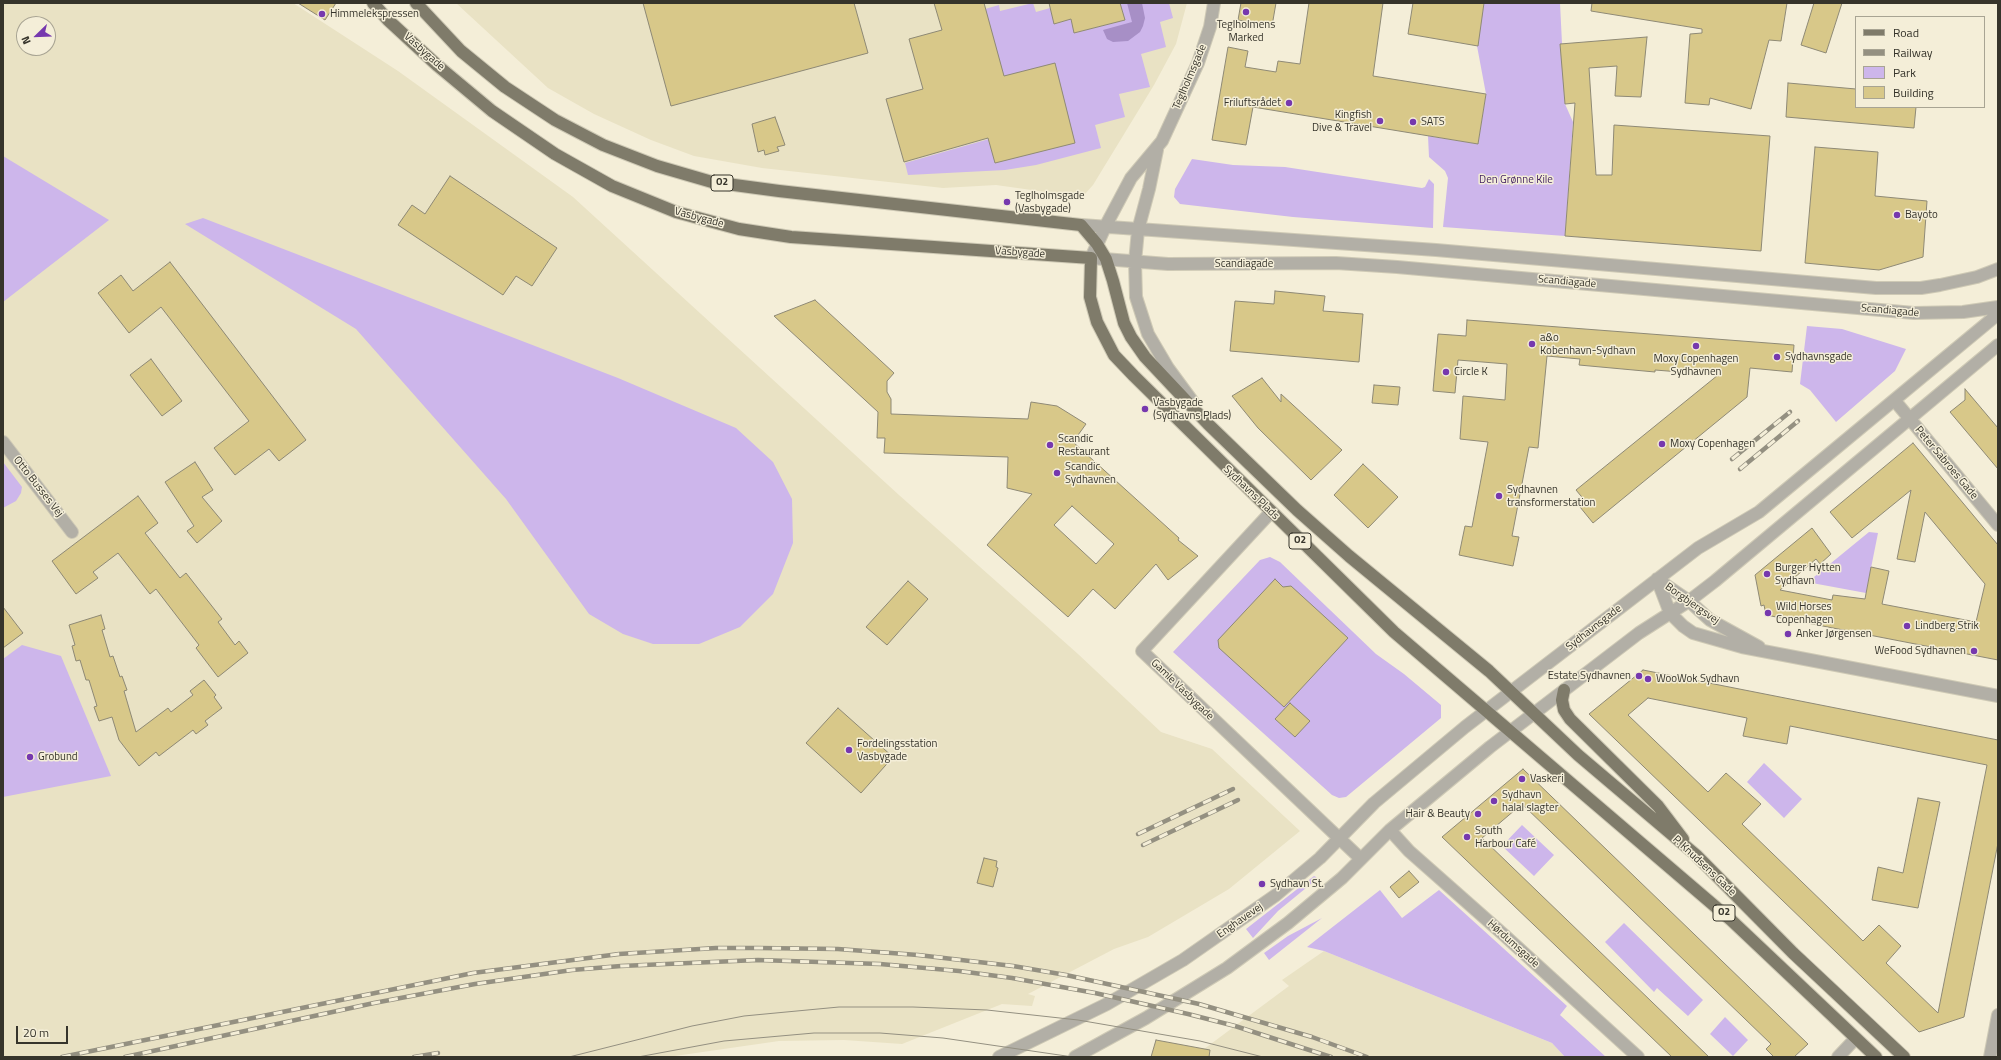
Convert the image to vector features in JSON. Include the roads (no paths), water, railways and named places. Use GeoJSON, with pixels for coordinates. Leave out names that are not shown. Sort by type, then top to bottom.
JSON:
{"type":"FeatureCollection","features":[{"type":"Feature","properties":{"kind":"main road","name":"Vasbygade"},"geometry":{"type":"LineString","coordinates":[[373,3],[388,20],[432,61],[480,101],[555,154],[612,186],[676,212],[739,228],[791,237],[1091,258]]}},
{"type":"Feature","properties":{"kind":"main road","name":"O2"},"geometry":{"type":"LineString","coordinates":[[416,3],[461,51],[504,87],[555,120],[603,145],[657,166],[712,182],[1081,225],[1097,244],[1106,259],[1114,281],[1124,323],[1131,337],[1145,357],[1208,424]]}},
{"type":"Feature","properties":{"kind":"main road","name":"Sydhavns Plads"},"geometry":{"type":"LineString","coordinates":[[1091,258],[1090,279],[1092,309],[1103,336],[1114,355],[1394,632],[1487,710]]}},
{"type":"Feature","properties":{"kind":"main road","name":"Sydhavns Plads"},"geometry":{"type":"LineString","coordinates":[[1208,424],[1297,510],[1349,556],[1489,672],[1510,692]]}},
{"type":"Feature","properties":{"kind":"main road"},"geometry":{"type":"LineString","coordinates":[[1564,690],[1563,705],[1570,719],[1658,806],[1696,855]]}},
{"type":"Feature","properties":{"kind":"main road","name":"O2"},"geometry":{"type":"LineString","coordinates":[[1510,692],[1533,713]]}},
{"type":"Feature","properties":{"kind":"main road","name":"O2"},"geometry":{"type":"LineString","coordinates":[[1487,710],[1511,730]]}},
{"type":"Feature","properties":{"kind":"main road","name":"P. Knudsens Gade"},"geometry":{"type":"LineString","coordinates":[[1533,713],[1650,818],[1696,855],[1793,953],[1904,1057]]}},
{"type":"Feature","properties":{"kind":"main road","name":"P. Knudsens Gade"},"geometry":{"type":"LineString","coordinates":[[1511,730],[1731,920],[1876,1057]]}},
{"type":"Feature","properties":{"kind":"street","name":"Teglholmsgade"},"geometry":{"type":"LineString","coordinates":[[1208,424],[1168,368],[1148,334],[1136,296],[1135,262],[1138,230],[1150,189],[1158,148],[1198,63],[1210,27],[1214,3]]}},
{"type":"Feature","properties":{"kind":"street","name":"Teglholmsgade"},"geometry":{"type":"LineString","coordinates":[[1091,258],[1105,227],[1132,178],[1158,148]]}},
{"type":"Feature","properties":{"kind":"street"},"geometry":{"type":"LineString","coordinates":[[1081,225],[1105,227]]}},
{"type":"Feature","properties":{"kind":"street","name":"Scandiagade"},"geometry":{"type":"LineString","coordinates":[[1105,227],[1436,250],[1876,288],[1921,288],[1977,276],[1998,269]]}},
{"type":"Feature","properties":{"kind":"street","name":"Scandiagade"},"geometry":{"type":"LineString","coordinates":[[1091,258],[1168,264],[1336,263],[1397,267],[1914,313],[1963,312],[1998,307]]}},
{"type":"Feature","properties":{"kind":"street","name":"Sydhavnsgade"},"geometry":{"type":"LineString","coordinates":[[1487,710],[1698,548],[1759,512],[1895,401],[1998,314]]}},
{"type":"Feature","properties":{"kind":"street"},"geometry":{"type":"LineString","coordinates":[[1075,1057],[1146,1018],[1227,968],[1307,908],[1342,878],[1390,830],[1511,730],[1639,633],[1689,601],[1715,581],[1998,345]]}},
{"type":"Feature","properties":{"kind":"street","name":"Peter Sabroes Gade"},"geometry":{"type":"LineString","coordinates":[[1895,401],[1998,525]]}},
{"type":"Feature","properties":{"kind":"street","name":"Otto Busses Vej"},"geometry":{"type":"LineString","coordinates":[[3,442],[72,532]]}},
{"type":"Feature","properties":{"kind":"street","name":"Gamle Vasbygade"},"geometry":{"type":"LineString","coordinates":[[1271,512],[1142,652],[1361,859]]}},
{"type":"Feature","properties":{"kind":"street","name":"Borgbjergsvej"},"geometry":{"type":"LineString","coordinates":[[1657,579],[1689,601],[1710,620],[1762,649]]}},
{"type":"Feature","properties":{"kind":"street","name":"Borgbjergsvej"},"geometry":{"type":"LineString","coordinates":[[1657,579],[1670,613],[1683,626],[1693,633],[1742,647],[1762,649],[1998,696]]}},
{"type":"Feature","properties":{"kind":"street","name":"Enghavevej"},"geometry":{"type":"LineString","coordinates":[[999,1057],[1107,1004],[1183,960],[1300,875],[1374,803],[1487,710]]}},
{"type":"Feature","properties":{"kind":"street","name":"Hørdumsgade"},"geometry":{"type":"LineString","coordinates":[[1390,830],[1409,852],[1504,935],[1638,1057]]}},
{"type":"Feature","properties":{"kind":"street"},"geometry":{"type":"LineString","coordinates":[[1990,1057],[1998,1015]]}},
{"type":"Feature","properties":{"kind":"street"},"geometry":{"type":"LineString","coordinates":[[1838,1057],[1855,1038]]}},
{"type":"Feature","properties":{"kind":"tram line"},"geometry":{"type":"LineString","coordinates":[[569,1057],[692,1026],[744,1016],[839,1007],[913,1007],[987,1010],[1078,1020],[1200,1041],[1263,1057]]}},
{"type":"Feature","properties":{"kind":"tram line"},"geometry":{"type":"LineString","coordinates":[[638,1057],[724,1041],[814,1033],[880,1033],[943,1038],[1073,1057]]}},
{"type":"Feature","properties":{"kind":"railway"},"geometry":{"type":"LineString","coordinates":[[1732,459],[1790,412]]}},
{"type":"Feature","properties":{"kind":"railway"},"geometry":{"type":"LineString","coordinates":[[1740,469],[1798,421]]}},
{"type":"Feature","properties":{"kind":"railway"},"geometry":{"type":"LineString","coordinates":[[1138,834],[1233,789]]}},
{"type":"Feature","properties":{"kind":"railway"},"geometry":{"type":"LineString","coordinates":[[1143,845],[1238,800]]}},
{"type":"Feature","properties":{"kind":"railway"},"geometry":{"type":"LineString","coordinates":[[62,1057],[473,973],[619,954],[716,948],[838,949],[918,955],[1013,966],[1066,975],[1199,1004],[1312,1037],[1367,1057]]}},
{"type":"Feature","properties":{"kind":"railway"},"geometry":{"type":"LineString","coordinates":[[125,1057],[374,1003],[475,984],[572,970],[621,966],[758,960],[880,964],[959,971],[1012,978],[1095,993],[1188,1014],[1235,1026],[1331,1057]]}},
{"type":"Feature","properties":{"kind":"railway"},"geometry":{"type":"LineString","coordinates":[[414,1057],[438,1053]]}},
{"type":"Feature","properties":{"kind":"place","name":"Teglholmens Marked"},"geometry":{"type":"Point","coordinates":[1246,12]}},
{"type":"Feature","properties":{"kind":"place","name":"Himmelekspressen"},"geometry":{"type":"Point","coordinates":[322,14]}},
{"type":"Feature","properties":{"kind":"place","name":"Friluftsrådet"},"geometry":{"type":"Point","coordinates":[1289,103]}},
{"type":"Feature","properties":{"kind":"place","name":"Kingfish Dive & Travel"},"geometry":{"type":"Point","coordinates":[1380,121]}},
{"type":"Feature","properties":{"kind":"place","name":"SATS"},"geometry":{"type":"Point","coordinates":[1413,122]}},
{"type":"Feature","properties":{"kind":"place","name":"Teglholmsgade (Vasbygade)"},"geometry":{"type":"Point","coordinates":[1007,202]}},
{"type":"Feature","properties":{"kind":"place","name":"Bayoto"},"geometry":{"type":"Point","coordinates":[1897,215]}},
{"type":"Feature","properties":{"kind":"place","name":"a&o Kobenhavn-Sydhavn"},"geometry":{"type":"Point","coordinates":[1532,344]}},
{"type":"Feature","properties":{"kind":"place","name":"Moxy Copenhagen Sydhavnen"},"geometry":{"type":"Point","coordinates":[1696,346]}},
{"type":"Feature","properties":{"kind":"place","name":"Sydhavnsgade"},"geometry":{"type":"Point","coordinates":[1777,357]}},
{"type":"Feature","properties":{"kind":"place","name":"Circle K"},"geometry":{"type":"Point","coordinates":[1446,372]}},
{"type":"Feature","properties":{"kind":"place","name":"Vasbygade (Sydhavns Plads)"},"geometry":{"type":"Point","coordinates":[1145,409]}},
{"type":"Feature","properties":{"kind":"place","name":"Moxy Copenhagen"},"geometry":{"type":"Point","coordinates":[1662,444]}},
{"type":"Feature","properties":{"kind":"place","name":"Scandic Restaurant"},"geometry":{"type":"Point","coordinates":[1050,445]}},
{"type":"Feature","properties":{"kind":"place","name":"Scandic Sydhavnen"},"geometry":{"type":"Point","coordinates":[1057,473]}},
{"type":"Feature","properties":{"kind":"place","name":"Sydhavnen transformerstation"},"geometry":{"type":"Point","coordinates":[1499,496]}},
{"type":"Feature","properties":{"kind":"place","name":"Burger Hytten Sydhavn"},"geometry":{"type":"Point","coordinates":[1767,574]}},
{"type":"Feature","properties":{"kind":"place","name":"Wild Horses Copenhagen"},"geometry":{"type":"Point","coordinates":[1768,613]}},
{"type":"Feature","properties":{"kind":"place","name":"Lindberg Strik"},"geometry":{"type":"Point","coordinates":[1907,626]}},
{"type":"Feature","properties":{"kind":"place","name":"Anker Jørgensen"},"geometry":{"type":"Point","coordinates":[1788,634]}},
{"type":"Feature","properties":{"kind":"place","name":"WeFood Sydhavnen"},"geometry":{"type":"Point","coordinates":[1974,651]}},
{"type":"Feature","properties":{"kind":"place","name":"Estate Sydhavnen"},"geometry":{"type":"Point","coordinates":[1639,676]}},
{"type":"Feature","properties":{"kind":"place","name":"WooWok Sydhavn"},"geometry":{"type":"Point","coordinates":[1648,679]}},
{"type":"Feature","properties":{"kind":"place","name":"Fordelingsstation Vasbygade"},"geometry":{"type":"Point","coordinates":[849,750]}},
{"type":"Feature","properties":{"kind":"place","name":"Grobund"},"geometry":{"type":"Point","coordinates":[30,757]}},
{"type":"Feature","properties":{"kind":"place","name":"Vaskeri"},"geometry":{"type":"Point","coordinates":[1522,779]}},
{"type":"Feature","properties":{"kind":"place","name":"Sydhavn halal slagter"},"geometry":{"type":"Point","coordinates":[1494,801]}},
{"type":"Feature","properties":{"kind":"place","name":"Hair & Beauty"},"geometry":{"type":"Point","coordinates":[1478,814]}},
{"type":"Feature","properties":{"kind":"place","name":"South Harbour Café"},"geometry":{"type":"Point","coordinates":[1467,837]}},
{"type":"Feature","properties":{"kind":"place","name":"Sydhavn St."},"geometry":{"type":"Point","coordinates":[1262,884]}},
{"type":"Feature","properties":{"kind":"park label","name":"Den Grønne Kile"},"geometry":{"type":"Point","coordinates":[1516,180]}}]}
